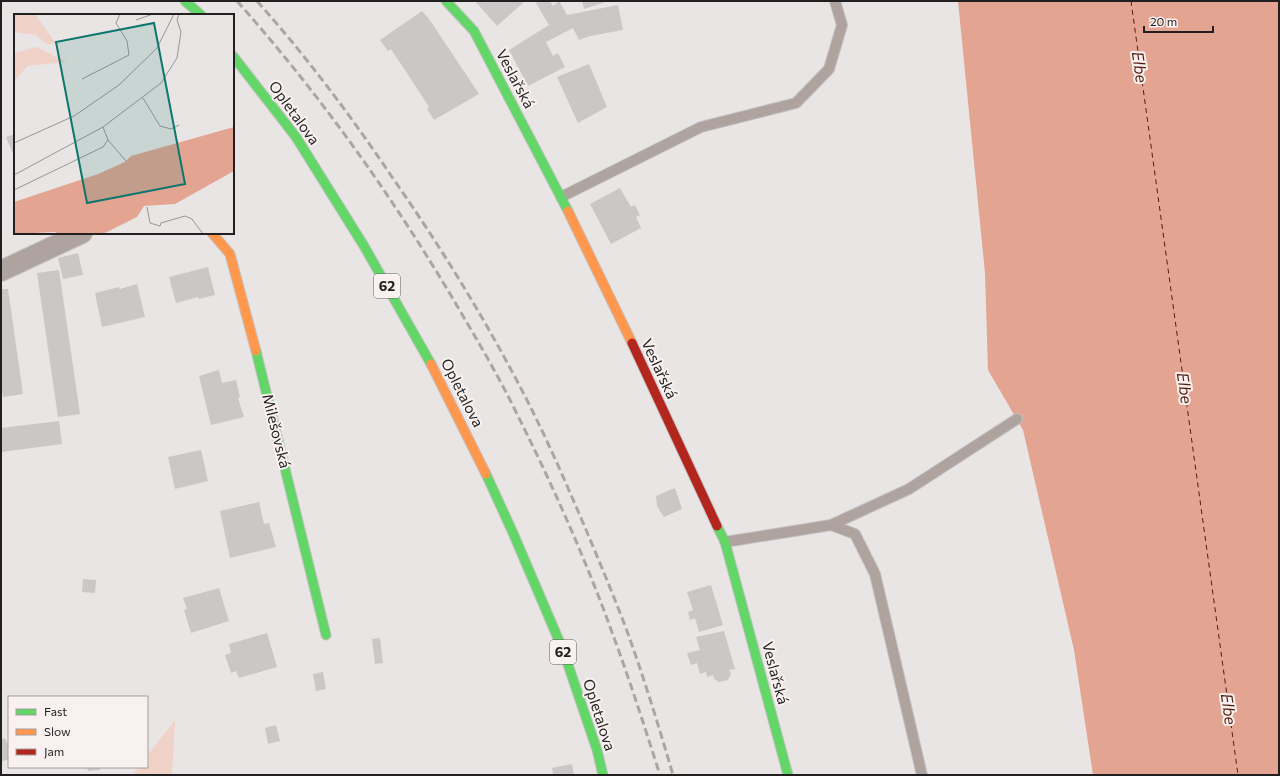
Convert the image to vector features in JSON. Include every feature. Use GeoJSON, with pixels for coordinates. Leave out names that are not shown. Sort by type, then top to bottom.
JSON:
{"type":"FeatureCollection","features":[{"type":"Feature","properties":{"kind":"street"},"geometry":{"type":"LineString","coordinates":[[185,1],[201,14]]}},
{"type":"Feature","properties":{"kind":"street","name":"Veslařská"},"geometry":{"type":"LineString","coordinates":[[446,1],[474,31],[561,197],[725,542],[788,775]]}},
{"type":"Feature","properties":{"kind":"street","name":"Opletalova"},"geometry":{"type":"LineString","coordinates":[[234,57],[296,137],[364,246],[428,357],[470,440],[560,643],[597,750],[603,775]]}},
{"type":"Feature","properties":{"kind":"street"},"geometry":{"type":"LineString","coordinates":[[1,271],[80,234]]}},
{"type":"Feature","properties":{"kind":"street","name":"Milešovská"},"geometry":{"type":"LineString","coordinates":[[213,234],[230,254],[252,335],[326,635]]}},
{"type":"Feature","properties":{"kind":"lane"},"geometry":{"type":"LineString","coordinates":[[561,197],[701,127],[796,103],[829,68],[842,25],[835,1]]}},
{"type":"Feature","properties":{"kind":"lane"},"geometry":{"type":"LineString","coordinates":[[725,542],[831,525],[909,489],[1017,419]]}},
{"type":"Feature","properties":{"kind":"lane"},"geometry":{"type":"LineString","coordinates":[[831,525],[855,534],[875,574],[922,775]]}},
{"type":"Feature","properties":{"kind":"shaded area"},"geometry":{"type":"Polygon","coordinates":[[[175,720],[172,775],[133,775],[138,768],[148,768],[148,755],[175,720]]]}},
{"type":"Feature","properties":{"kind":"water","name":"Elbe"},"geometry":{"type":"Polygon","coordinates":[[[958,1],[1279,1],[1279,775],[1093,775],[1074,650],[1023,430],[988,370],[985,273],[958,1]]]}},
{"type":"Feature","properties":{"kind":"building"},"geometry":{"type":"Polygon","coordinates":[[[475,1],[522,1],[523,3],[497,26],[475,1]]]}},
{"type":"Feature","properties":{"kind":"building"},"geometry":{"type":"Polygon","coordinates":[[[540,1],[550,1],[553,6],[559,1],[567,15],[618,5],[623,30],[590,36],[579,40],[573,28],[546,42],[553,56],[558,53],[565,67],[528,86],[509,50],[549,25],[536,3],[540,1]]]}},
{"type":"Feature","properties":{"kind":"building"},"geometry":{"type":"Polygon","coordinates":[[[582,1],[609,1],[584,9],[582,1]]]}},
{"type":"Feature","properties":{"kind":"building"},"geometry":{"type":"Polygon","coordinates":[[[422,11],[429,19],[479,94],[434,120],[427,109],[429,107],[391,49],[388,51],[380,40],[422,11]]]}},
{"type":"Feature","properties":{"kind":"building"},"geometry":{"type":"Polygon","coordinates":[[[589,64],[607,107],[578,123],[557,77],[589,64]]]}},
{"type":"Feature","properties":{"kind":"building"},"geometry":{"type":"Polygon","coordinates":[[[14,134],[14,156],[6,137],[14,134]]]}},
{"type":"Feature","properties":{"kind":"building"},"geometry":{"type":"Polygon","coordinates":[[[620,188],[631,207],[635,205],[640,215],[636,217],[641,228],[611,244],[590,204],[620,188]]]}},
{"type":"Feature","properties":{"kind":"building"},"geometry":{"type":"Polygon","coordinates":[[[78,253],[83,275],[63,279],[58,258],[78,253]]]}},
{"type":"Feature","properties":{"kind":"building"},"geometry":{"type":"Polygon","coordinates":[[[208,267],[215,295],[199,299],[198,297],[176,303],[169,277],[208,267]]]}},
{"type":"Feature","properties":{"kind":"building"},"geometry":{"type":"Polygon","coordinates":[[[59,270],[80,414],[58,417],[37,273],[59,270]]]}},
{"type":"Feature","properties":{"kind":"building"},"geometry":{"type":"Polygon","coordinates":[[[137,284],[145,317],[102,327],[95,293],[119,287],[120,289],[137,284]]]}},
{"type":"Feature","properties":{"kind":"building"},"geometry":{"type":"Polygon","coordinates":[[[1,289],[8,289],[23,394],[3,397],[1,384],[1,289]]]}},
{"type":"Feature","properties":{"kind":"building"},"geometry":{"type":"Polygon","coordinates":[[[219,370],[222,383],[236,380],[240,397],[238,398],[244,417],[211,425],[199,376],[219,370]]]}},
{"type":"Feature","properties":{"kind":"building"},"geometry":{"type":"Polygon","coordinates":[[[59,421],[62,444],[1,452],[1,428],[59,421]]]}},
{"type":"Feature","properties":{"kind":"building"},"geometry":{"type":"Polygon","coordinates":[[[201,450],[208,481],[175,489],[168,457],[201,450]]]}},
{"type":"Feature","properties":{"kind":"building"},"geometry":{"type":"Polygon","coordinates":[[[675,488],[682,509],[664,517],[657,506],[656,496],[675,488]]]}},
{"type":"Feature","properties":{"kind":"building"},"geometry":{"type":"Polygon","coordinates":[[[259,502],[264,524],[269,523],[276,547],[230,558],[220,511],[259,502]]]}},
{"type":"Feature","properties":{"kind":"building"},"geometry":{"type":"Polygon","coordinates":[[[83,579],[96,580],[95,593],[82,592],[83,579]]]}},
{"type":"Feature","properties":{"kind":"building"},"geometry":{"type":"Polygon","coordinates":[[[711,585],[723,625],[699,632],[695,618],[690,620],[688,612],[693,610],[687,592],[711,585]]]}},
{"type":"Feature","properties":{"kind":"building"},"geometry":{"type":"Polygon","coordinates":[[[219,588],[229,621],[191,633],[184,610],[187,609],[183,598],[219,588]]]}},
{"type":"Feature","properties":{"kind":"building"},"geometry":{"type":"Polygon","coordinates":[[[724,631],[735,669],[729,670],[731,674],[728,680],[719,682],[714,679],[713,675],[707,677],[706,672],[700,674],[697,663],[691,665],[687,653],[700,650],[696,637],[724,631]]]}},
{"type":"Feature","properties":{"kind":"building"},"geometry":{"type":"Polygon","coordinates":[[[267,633],[277,667],[239,678],[236,671],[231,673],[225,655],[231,653],[229,644],[267,633]]]}},
{"type":"Feature","properties":{"kind":"building"},"geometry":{"type":"Polygon","coordinates":[[[380,638],[383,663],[375,664],[372,639],[380,638]]]}},
{"type":"Feature","properties":{"kind":"building"},"geometry":{"type":"Polygon","coordinates":[[[323,672],[326,689],[316,691],[313,674],[323,672]]]}},
{"type":"Feature","properties":{"kind":"building"},"geometry":{"type":"Polygon","coordinates":[[[276,725],[280,741],[268,744],[265,728],[276,725]]]}},
{"type":"Feature","properties":{"kind":"building"},"geometry":{"type":"Polygon","coordinates":[[[5,738],[8,743],[8,759],[1,762],[1,740],[5,738]]]}},
{"type":"Feature","properties":{"kind":"building"},"geometry":{"type":"Polygon","coordinates":[[[572,764],[574,775],[553,775],[552,768],[572,764]]]}},
{"type":"Feature","properties":{"kind":"building"},"geometry":{"type":"Polygon","coordinates":[[[87,768],[99,768],[100,770],[88,771],[87,768]]]}},
{"type":"Feature","properties":{"kind":"ferry route"},"geometry":{"type":"LineString","coordinates":[[1131,1],[1238,775]]}},
{"type":"Feature","properties":{"kind":"railway"},"geometry":{"type":"LineString","coordinates":[[237,1],[299,75],[358,153],[386,193],[438,274],[498,377],[543,468],[592,579],[625,670],[660,775]]}},
{"type":"Feature","properties":{"kind":"railway"},"geometry":{"type":"LineString","coordinates":[[257,1],[310,65],[376,154],[448,261],[515,376],[561,471],[627,631],[673,775]]}},
{"type":"Feature","properties":{"kind":"traffic: fast"},"geometry":{"type":"LineString","coordinates":[[185,1],[200,14]]}},
{"type":"Feature","properties":{"kind":"traffic: fast"},"geometry":{"type":"LineString","coordinates":[[446,1],[474,31],[568,211]]}},
{"type":"Feature","properties":{"kind":"traffic: fast"},"geometry":{"type":"LineString","coordinates":[[234,57],[296,137],[364,246],[431,364]]}},
{"type":"Feature","properties":{"kind":"traffic: fast"},"geometry":{"type":"LineString","coordinates":[[256,351],[326,635]]}},
{"type":"Feature","properties":{"kind":"traffic: fast"},"geometry":{"type":"LineString","coordinates":[[486,474],[563,650],[597,750],[603,775]]}},
{"type":"Feature","properties":{"kind":"traffic: fast"},"geometry":{"type":"LineString","coordinates":[[717,526],[725,542],[788,775]]}},
{"type":"Feature","properties":{"kind":"traffic: slow"},"geometry":{"type":"LineString","coordinates":[[568,211],[632,343]]}},
{"type":"Feature","properties":{"kind":"traffic: slow"},"geometry":{"type":"LineString","coordinates":[[213,234],[230,254],[256,351]]}},
{"type":"Feature","properties":{"kind":"traffic: slow"},"geometry":{"type":"LineString","coordinates":[[431,364],[486,474]]}},
{"type":"Feature","properties":{"kind":"traffic: jam"},"geometry":{"type":"LineString","coordinates":[[632,343],[717,526]]}}]}
